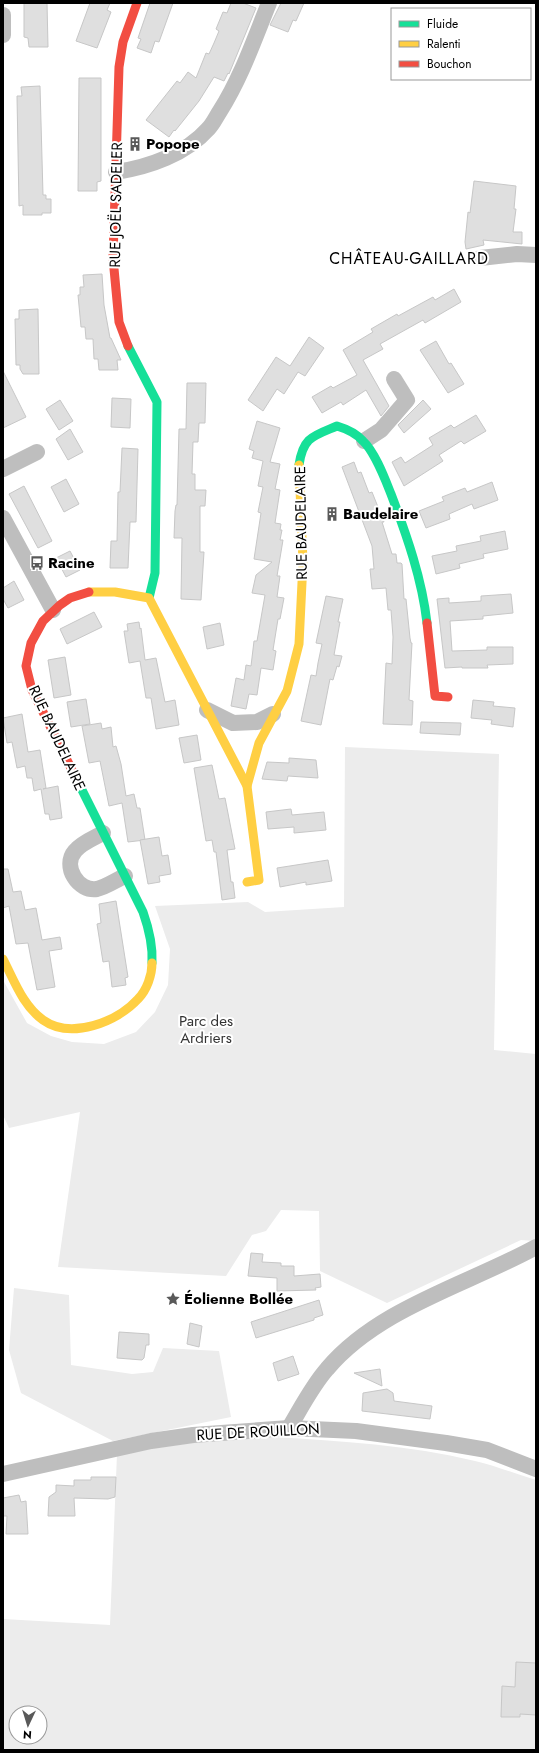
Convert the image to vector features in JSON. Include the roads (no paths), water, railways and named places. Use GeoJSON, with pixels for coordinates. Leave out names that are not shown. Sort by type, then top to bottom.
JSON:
{"type":"FeatureCollection","features":[{"type":"Feature","properties":{"kind":"street","name":"RUE JOËL SADELER"},"geometry":{"type":"LineString","coordinates":[[137,3],[123,42],[119,67],[113,258],[116,303],[126,342],[158,402],[155,573],[148,598]]}},
{"type":"Feature","properties":{"kind":"street"},"geometry":{"type":"LineString","coordinates":[[116,172],[129,170],[168,158],[189,146],[208,129],[233,90],[268,3]]}},
{"type":"Feature","properties":{"kind":"street"},"geometry":{"type":"LineString","coordinates":[[3,15],[3,35]]}},
{"type":"Feature","properties":{"kind":"street"},"geometry":{"type":"LineString","coordinates":[[480,258],[518,254],[536,255]]}},
{"type":"Feature","properties":{"kind":"street"},"geometry":{"type":"LineString","coordinates":[[364,441],[381,430],[407,400],[394,379]]}},
{"type":"Feature","properties":{"kind":"street","name":"RUE BAUDELAIRE"},"geometry":{"type":"LineString","coordinates":[[246,786],[259,743],[287,691],[299,644],[303,562],[298,468],[302,451],[312,436],[337,426],[349,430],[364,441],[381,469],[404,530],[425,604],[435,696],[448,697]]}},
{"type":"Feature","properties":{"kind":"street"},"geometry":{"type":"LineString","coordinates":[[3,469],[37,452]]}},
{"type":"Feature","properties":{"kind":"street"},"geometry":{"type":"LineString","coordinates":[[3,518],[53,610]]}},
{"type":"Feature","properties":{"kind":"street","name":"RUE BAUDELAIRE"},"geometry":{"type":"LineString","coordinates":[[3,959],[29,1007],[50,1024],[68,1028],[85,1027],[110,1021],[129,1009],[144,992],[149,981],[154,954],[148,924],[32,690],[28,675],[27,657],[33,636],[53,610],[64,601],[82,594],[102,592],[148,598],[246,786],[259,880],[246,882]]}},
{"type":"Feature","properties":{"kind":"street"},"geometry":{"type":"LineString","coordinates":[[207,710],[233,723],[257,722],[274,714]]}},
{"type":"Feature","properties":{"kind":"street"},"geometry":{"type":"LineString","coordinates":[[103,833],[80,846],[73,852],[70,860],[74,878],[78,884],[87,889],[98,889],[125,876]]}},
{"type":"Feature","properties":{"kind":"street"},"geometry":{"type":"LineString","coordinates":[[289,1428],[327,1369],[351,1345],[379,1325],[432,1295],[518,1257],[536,1247]]}},
{"type":"Feature","properties":{"kind":"street","name":"RUE DE ROUILLON"},"geometry":{"type":"LineString","coordinates":[[3,1474],[151,1441],[193,1435],[289,1428],[344,1430],[446,1442],[487,1450],[536,1469]]}},
{"type":"Feature","properties":{"kind":"place","name":"Popope"},"geometry":{"type":"Point","coordinates":[135,144]}},
{"type":"Feature","properties":{"kind":"place","name":"Baudelaire"},"geometry":{"type":"Point","coordinates":[332,514]}},
{"type":"Feature","properties":{"kind":"place","name":"Racine"},"geometry":{"type":"Point","coordinates":[37,563]}},
{"type":"Feature","properties":{"kind":"place","name":"Éolienne Bollée"},"geometry":{"type":"Point","coordinates":[173,1299]}},
{"type":"Feature","properties":{"kind":"district","name":"CHÂTEAU-GAILLARD"},"geometry":{"type":"Point","coordinates":[409,258]}},
{"type":"Feature","properties":{"kind":"park label","name":"Parc des Ardriers"},"geometry":{"type":"Point","coordinates":[206,1030]}}]}
